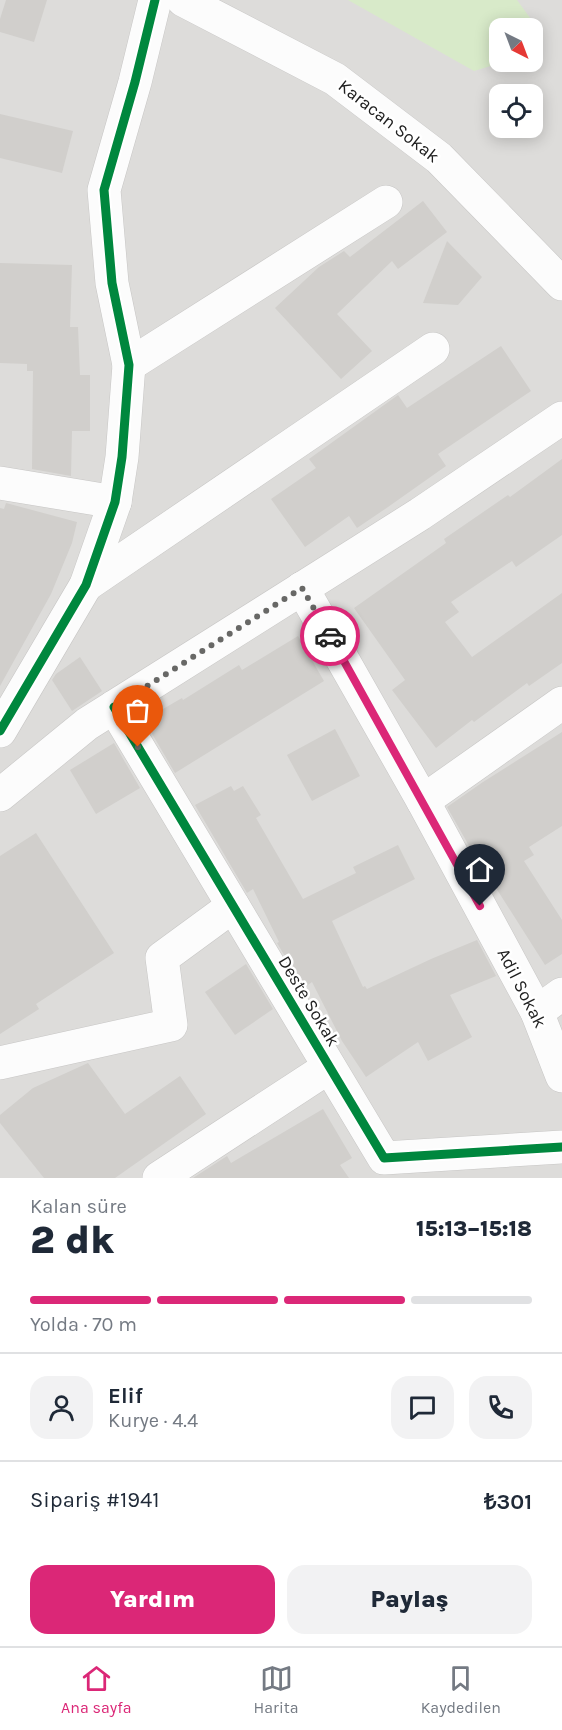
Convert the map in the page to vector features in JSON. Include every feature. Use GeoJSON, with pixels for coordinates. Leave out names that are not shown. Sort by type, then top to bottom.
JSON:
{"type":"FeatureCollection","features":[{"type":"Feature","properties":{"kind":"street"},"geometry":{"type":"LineString","coordinates":[[0,731],[86,585],[115,502],[122,457],[129,365],[112,283],[104,190],[135,82],[155,0]]}},
{"type":"Feature","properties":{"kind":"street","name":"Karacan Sokak"},"geometry":{"type":"LineString","coordinates":[[183,0],[335,79],[439,158],[562,284]]}},
{"type":"Feature","properties":{"kind":"street"},"geometry":{"type":"LineString","coordinates":[[129,365],[386,202]]}},
{"type":"Feature","properties":{"kind":"street"},"geometry":{"type":"LineString","coordinates":[[86,585],[433,350]]}},
{"type":"Feature","properties":{"kind":"street"},"geometry":{"type":"LineString","coordinates":[[8,777],[87,724],[420,514],[562,418]]}},
{"type":"Feature","properties":{"kind":"street"},"geometry":{"type":"LineString","coordinates":[[0,483],[115,502]]}},
{"type":"Feature","properties":{"kind":"street","name":"Adil Sokak"},"geometry":{"type":"LineString","coordinates":[[302,588],[423,801],[550,1003],[562,1076]]}},
{"type":"Feature","properties":{"kind":"street"},"geometry":{"type":"LineString","coordinates":[[423,801],[562,703]]}},
{"type":"Feature","properties":{"kind":"street","name":"Deste Sokak"},"geometry":{"type":"LineString","coordinates":[[114,707],[384,1158],[562,1147]]}},
{"type":"Feature","properties":{"kind":"street"},"geometry":{"type":"LineString","coordinates":[[0,1063],[171,1025],[162,958],[233,906]]}},
{"type":"Feature","properties":{"kind":"street"},"geometry":{"type":"LineString","coordinates":[[159,1178],[329,1067]]}},
{"type":"Feature","properties":{"kind":"shaded area"},"geometry":{"type":"Polygon","coordinates":[[[0,0],[562,0],[562,1178],[0,1178],[0,0]]]}},
{"type":"Feature","properties":{"kind":"green space"},"geometry":{"type":"Polygon","coordinates":[[[348,0],[517,0],[530,18],[489,18],[489,66],[474,71],[348,0]]]}},
{"type":"Feature","properties":{"kind":"building"},"geometry":{"type":"Polygon","coordinates":[[[6,0],[47,0],[34,42],[0,32],[0,19],[6,0]]]}},
{"type":"Feature","properties":{"kind":"building"},"geometry":{"type":"Polygon","coordinates":[[[0,114],[73,131],[62,173],[0,158],[0,114]]]}},
{"type":"Feature","properties":{"kind":"building"},"geometry":{"type":"Polygon","coordinates":[[[423,201],[447,232],[398,269],[392,261],[337,314],[372,351],[341,379],[275,308],[319,267],[344,251],[350,257],[423,201]]]}},
{"type":"Feature","properties":{"kind":"building"},"geometry":{"type":"Polygon","coordinates":[[[447,241],[482,277],[458,305],[423,303],[447,241]]]}},
{"type":"Feature","properties":{"kind":"building"},"geometry":{"type":"Polygon","coordinates":[[[0,263],[72,265],[70,327],[78,327],[80,375],[90,375],[90,431],[72,431],[71,476],[32,469],[33,371],[27,371],[27,364],[0,363],[0,263]]]}},
{"type":"Feature","properties":{"kind":"building"},"geometry":{"type":"Polygon","coordinates":[[[501,346],[531,391],[438,454],[446,466],[388,507],[357,528],[349,516],[305,547],[271,499],[316,468],[309,459],[398,395],[407,408],[501,346]]]}},
{"type":"Feature","properties":{"kind":"building"},"geometry":{"type":"Polygon","coordinates":[[[562,459],[562,535],[516,567],[512,561],[451,602],[459,612],[445,622],[472,657],[562,593],[562,663],[529,686],[527,683],[474,722],[472,720],[436,748],[392,690],[405,680],[354,608],[446,543],[444,539],[508,495],[510,497],[562,459]]]}},
{"type":"Feature","properties":{"kind":"building"},"geometry":{"type":"Polygon","coordinates":[[[6,503],[77,522],[72,543],[51,594],[0,686],[0,508],[4,509],[6,503]]]}},
{"type":"Feature","properties":{"kind":"building"},"geometry":{"type":"Polygon","coordinates":[[[298,636],[324,681],[175,773],[144,720],[182,698],[183,700],[239,665],[242,670],[298,636]]]}},
{"type":"Feature","properties":{"kind":"building"},"geometry":{"type":"Polygon","coordinates":[[[80,657],[102,691],[72,711],[52,680],[56,674],[80,657]]]}},
{"type":"Feature","properties":{"kind":"building"},"geometry":{"type":"Polygon","coordinates":[[[335,729],[360,776],[312,801],[287,755],[335,729]]]}},
{"type":"Feature","properties":{"kind":"building"},"geometry":{"type":"Polygon","coordinates":[[[562,732],[562,826],[529,847],[534,855],[524,861],[562,920],[562,954],[545,965],[447,807],[562,732]]]}},
{"type":"Feature","properties":{"kind":"building"},"geometry":{"type":"Polygon","coordinates":[[[114,743],[140,788],[96,814],[70,770],[114,743]]]}},
{"type":"Feature","properties":{"kind":"building"},"geometry":{"type":"Polygon","coordinates":[[[231,786],[234,791],[243,786],[261,815],[256,818],[303,899],[356,873],[353,867],[398,845],[415,879],[332,921],[363,987],[367,989],[477,940],[496,976],[450,995],[472,1037],[428,1061],[418,1042],[366,1077],[342,1041],[312,982],[304,988],[277,943],[279,942],[253,889],[247,893],[195,805],[231,786]]]}},
{"type":"Feature","properties":{"kind":"building"},"geometry":{"type":"Polygon","coordinates":[[[36,833],[114,953],[36,1004],[39,1009],[0,1034],[0,856],[36,833]]]}},
{"type":"Feature","properties":{"kind":"building"},"geometry":{"type":"Polygon","coordinates":[[[246,964],[273,1009],[235,1035],[205,992],[246,964]]]}},
{"type":"Feature","properties":{"kind":"building"},"geometry":{"type":"Polygon","coordinates":[[[88,1063],[125,1114],[180,1076],[206,1114],[115,1178],[44,1178],[0,1123],[0,1115],[33,1088],[88,1063]]]}},
{"type":"Feature","properties":{"kind":"building"},"geometry":{"type":"Polygon","coordinates":[[[323,1109],[352,1158],[340,1165],[349,1178],[193,1178],[227,1156],[231,1163],[323,1109]]]}},
{"type":"Feature","properties":{"kind":"cycle path"},"geometry":{"type":"LineString","coordinates":[[0,731],[86,585],[115,502],[122,457],[129,365],[112,283],[104,190],[135,82],[155,0]]}},
{"type":"Feature","properties":{"kind":"cycle path"},"geometry":{"type":"LineString","coordinates":[[114,707],[384,1158],[562,1147]]}},
{"type":"Feature","properties":{"kind":"way so far"},"geometry":{"type":"LineString","coordinates":[[138,747],[114,707],[302,588],[330,636]]}},
{"type":"Feature","properties":{"kind":"route"},"geometry":{"type":"LineString","coordinates":[[330,636],[480,906]]}}]}
